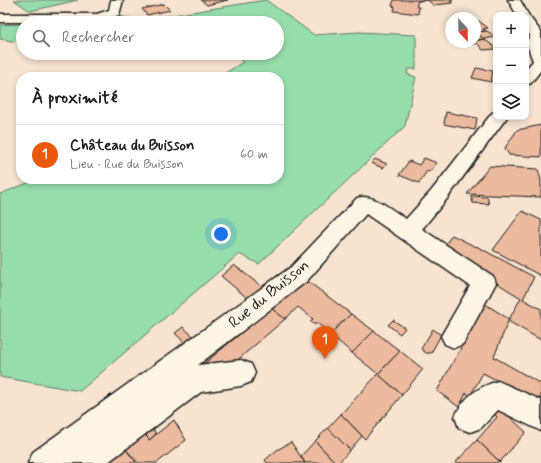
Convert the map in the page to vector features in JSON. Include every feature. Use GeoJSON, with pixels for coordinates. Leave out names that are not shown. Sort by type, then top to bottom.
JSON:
{"type":"FeatureCollection","features":[{"type":"Feature","properties":{"kind":"street"},"geometry":{"type":"LineString","coordinates":[[103,16],[114,12],[117,0]]}},
{"type":"Feature","properties":{"kind":"street"},"geometry":{"type":"LineString","coordinates":[[514,0],[521,12]]}},
{"type":"Feature","properties":{"kind":"street"},"geometry":{"type":"LineString","coordinates":[[0,18],[16,18]]}},
{"type":"Feature","properties":{"kind":"street"},"geometry":{"type":"LineString","coordinates":[[529,24],[539,40],[533,42],[540,61],[529,76]]}},
{"type":"Feature","properties":{"kind":"street"},"geometry":{"type":"LineString","coordinates":[[454,336],[484,283],[408,231],[439,195],[496,120]]}},
{"type":"Feature","properties":{"kind":"street","name":"Rue du Buisson"},"geometry":{"type":"LineString","coordinates":[[44,463],[299,274],[364,203],[408,231]]}},
{"type":"Feature","properties":{"kind":"street"},"geometry":{"type":"LineString","coordinates":[[81,463],[195,379],[241,373]]}},
{"type":"Feature","properties":{"kind":"street"},"geometry":{"type":"LineString","coordinates":[[470,417],[489,398],[498,395],[541,416]]}},
{"type":"Feature","properties":{"kind":"green space"},"geometry":{"type":"Polygon","coordinates":[[[14,0],[78,0],[30,11],[14,0]]]}},
{"type":"Feature","properties":{"kind":"green space"},"geometry":{"type":"Polygon","coordinates":[[[266,0],[314,35],[359,32],[416,35],[416,69],[408,69],[407,74],[416,77],[405,126],[259,264],[239,254],[80,391],[0,377],[0,194],[25,184],[284,184],[284,72],[227,72],[243,62],[240,60],[284,60],[284,16],[167,16],[266,0]]]}},
{"type":"Feature","properties":{"kind":"green space"},"geometry":{"type":"Polygon","coordinates":[[[16,24],[16,42],[0,39],[0,25],[16,24]]]}},
{"type":"Feature","properties":{"kind":"building"},"geometry":{"type":"Polygon","coordinates":[[[201,0],[228,0],[207,5],[201,0]]]}},
{"type":"Feature","properties":{"kind":"building"},"geometry":{"type":"Polygon","coordinates":[[[394,0],[428,0],[418,1],[416,7],[419,7],[418,14],[394,11],[395,7],[392,6],[394,0]]]}},
{"type":"Feature","properties":{"kind":"building"},"geometry":{"type":"Polygon","coordinates":[[[428,0],[453,0],[450,1],[453,3],[433,5],[428,0]]]}},
{"type":"Feature","properties":{"kind":"building"},"geometry":{"type":"Polygon","coordinates":[[[164,4],[170,10],[147,15],[142,9],[164,4]]]}},
{"type":"Feature","properties":{"kind":"building"},"geometry":{"type":"Polygon","coordinates":[[[481,23],[488,28],[483,29],[486,31],[481,32],[481,23]]]}},
{"type":"Feature","properties":{"kind":"building"},"geometry":{"type":"Polygon","coordinates":[[[487,31],[493,35],[493,38],[484,39],[481,36],[481,32],[487,31]]]}},
{"type":"Feature","properties":{"kind":"building"},"geometry":{"type":"Polygon","coordinates":[[[484,39],[493,46],[493,49],[483,50],[481,48],[481,40],[484,39]]]}},
{"type":"Feature","properties":{"kind":"building"},"geometry":{"type":"Polygon","coordinates":[[[476,68],[493,71],[491,82],[472,78],[476,68]]]}},
{"type":"Feature","properties":{"kind":"building"},"geometry":{"type":"Polygon","coordinates":[[[446,112],[477,118],[475,130],[444,124],[446,112]]]}},
{"type":"Feature","properties":{"kind":"building"},"geometry":{"type":"Polygon","coordinates":[[[541,125],[541,157],[509,155],[505,148],[517,130],[541,125]]]}},
{"type":"Feature","properties":{"kind":"building"},"geometry":{"type":"Polygon","coordinates":[[[424,158],[437,163],[429,172],[427,171],[419,183],[399,175],[409,161],[419,165],[424,158]]]}},
{"type":"Feature","properties":{"kind":"building"},"geometry":{"type":"Polygon","coordinates":[[[375,159],[387,164],[383,168],[371,163],[375,159]]]}},
{"type":"Feature","properties":{"kind":"building"},"geometry":{"type":"Polygon","coordinates":[[[490,166],[538,169],[541,181],[541,197],[467,194],[490,166]]]}},
{"type":"Feature","properties":{"kind":"building"},"geometry":{"type":"Polygon","coordinates":[[[471,196],[487,197],[489,204],[473,203],[471,196]]]}},
{"type":"Feature","properties":{"kind":"building"},"geometry":{"type":"Polygon","coordinates":[[[522,211],[541,220],[541,276],[493,250],[522,211]]]}},
{"type":"Feature","properties":{"kind":"building"},"geometry":{"type":"Polygon","coordinates":[[[452,235],[534,277],[523,299],[541,309],[541,340],[508,321],[521,298],[442,249],[452,235]]]}},
{"type":"Feature","properties":{"kind":"building"},"geometry":{"type":"Polygon","coordinates":[[[234,265],[266,290],[252,302],[221,276],[234,265]]]}},
{"type":"Feature","properties":{"kind":"building"},"geometry":{"type":"Polygon","coordinates":[[[301,276],[351,314],[330,334],[317,323],[315,325],[310,321],[313,319],[298,307],[285,319],[268,306],[301,276]]]}},
{"type":"Feature","properties":{"kind":"building"},"geometry":{"type":"Polygon","coordinates":[[[485,304],[509,319],[494,357],[541,384],[541,402],[536,401],[483,373],[470,396],[466,393],[459,407],[437,391],[485,304]]]}},
{"type":"Feature","properties":{"kind":"building"},"geometry":{"type":"Polygon","coordinates":[[[271,308],[285,319],[233,364],[208,370],[205,363],[271,308]]]}},
{"type":"Feature","properties":{"kind":"building"},"geometry":{"type":"Polygon","coordinates":[[[351,314],[374,331],[352,353],[330,334],[351,314]]]}},
{"type":"Feature","properties":{"kind":"building"},"geometry":{"type":"Polygon","coordinates":[[[393,320],[405,328],[400,334],[388,325],[393,320]]]}},
{"type":"Feature","properties":{"kind":"building"},"geometry":{"type":"Polygon","coordinates":[[[183,327],[202,344],[193,352],[175,333],[183,327]]]}},
{"type":"Feature","properties":{"kind":"building"},"geometry":{"type":"Polygon","coordinates":[[[433,329],[441,335],[431,353],[426,353],[421,349],[433,329]]]}},
{"type":"Feature","properties":{"kind":"building"},"geometry":{"type":"Polygon","coordinates":[[[374,331],[400,351],[378,374],[352,353],[374,331]]]}},
{"type":"Feature","properties":{"kind":"building"},"geometry":{"type":"Polygon","coordinates":[[[400,351],[423,369],[402,395],[378,374],[400,351]]]}},
{"type":"Feature","properties":{"kind":"building"},"geometry":{"type":"Polygon","coordinates":[[[378,374],[402,395],[365,439],[341,414],[378,374]]]}},
{"type":"Feature","properties":{"kind":"building"},"geometry":{"type":"Polygon","coordinates":[[[497,405],[526,432],[500,462],[477,440],[497,417],[492,411],[497,405]]]}},
{"type":"Feature","properties":{"kind":"building"},"geometry":{"type":"Polygon","coordinates":[[[341,414],[362,436],[350,450],[328,428],[341,414]]]}},
{"type":"Feature","properties":{"kind":"building"},"geometry":{"type":"Polygon","coordinates":[[[174,420],[186,440],[157,463],[138,463],[122,445],[143,430],[149,440],[174,420]]]}},
{"type":"Feature","properties":{"kind":"building"},"geometry":{"type":"Polygon","coordinates":[[[328,428],[350,450],[338,463],[336,463],[315,441],[328,428]]]}},
{"type":"Feature","properties":{"kind":"building"},"geometry":{"type":"Polygon","coordinates":[[[153,429],[156,434],[149,440],[146,435],[153,429]]]}},
{"type":"Feature","properties":{"kind":"building"},"geometry":{"type":"Polygon","coordinates":[[[477,440],[500,462],[455,463],[477,440]]]}},
{"type":"Feature","properties":{"kind":"building"},"geometry":{"type":"Polygon","coordinates":[[[315,441],[336,463],[305,463],[301,456],[315,441]]]}},
{"type":"Feature","properties":{"kind":"building"},"geometry":{"type":"Polygon","coordinates":[[[291,442],[305,463],[267,463],[265,460],[277,450],[291,442]]]}},
{"type":"Feature","properties":{"kind":"building"},"geometry":{"type":"Polygon","coordinates":[[[122,445],[136,462],[111,463],[106,457],[122,445]]]}},
{"type":"Feature","properties":{"kind":"place","name":"Château du Buisson"},"geometry":{"type":"Point","coordinates":[325,359]}}]}
